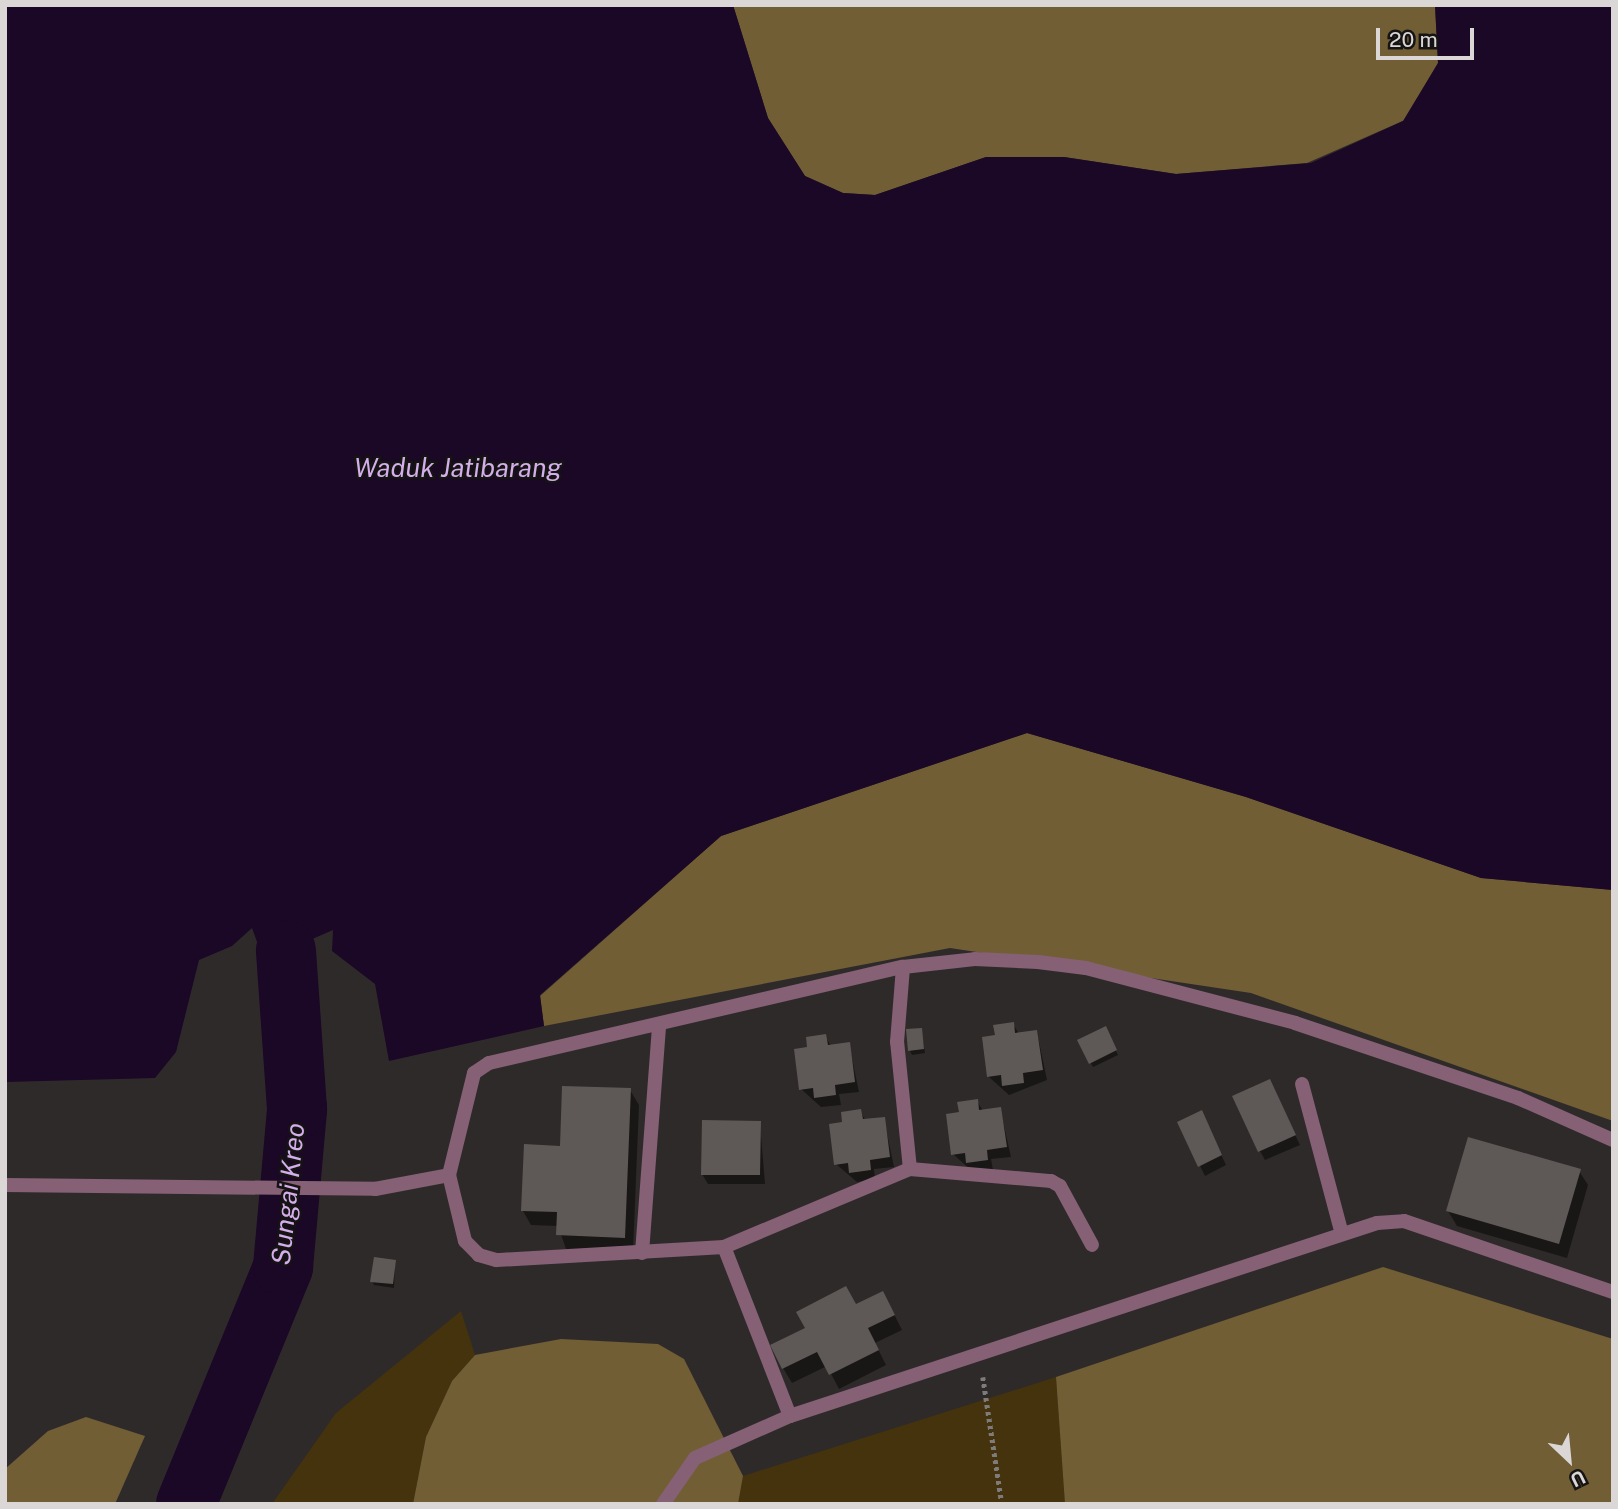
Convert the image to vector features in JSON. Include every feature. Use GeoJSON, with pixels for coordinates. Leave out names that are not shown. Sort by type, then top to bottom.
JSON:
{"type":"FeatureCollection","features":[{"type":"Feature","properties":{"kind":"street"},"geometry":{"type":"LineString","coordinates":[[1092,1245],[1051,1181],[910,1169],[724,1247],[642,1253],[479,1255],[465,1241],[449,1175],[474,1073],[489,1063],[659,1026],[903,967],[975,959],[1086,968],[1295,1023],[1518,1098],[1613,1140]]}},
{"type":"Feature","properties":{"kind":"street"},"geometry":{"type":"LineString","coordinates":[[903,967],[897,1042],[910,1169]]}},
{"type":"Feature","properties":{"kind":"street"},"geometry":{"type":"LineString","coordinates":[[642,1253],[659,1026]]}},
{"type":"Feature","properties":{"kind":"street"},"geometry":{"type":"LineString","coordinates":[[1303,1084],[1341,1231]]}},
{"type":"Feature","properties":{"kind":"street"},"geometry":{"type":"LineString","coordinates":[[5,1185],[374,1189],[449,1175]]}},
{"type":"Feature","properties":{"kind":"street"},"geometry":{"type":"LineString","coordinates":[[663,1504],[695,1458],[790,1416],[980,1358],[1341,1231],[1404,1221],[1613,1292]]}},
{"type":"Feature","properties":{"kind":"street"},"geometry":{"type":"LineString","coordinates":[[724,1247],[790,1416]]}},
{"type":"Feature","properties":{"kind":"path"},"geometry":{"type":"LineString","coordinates":[[980,1358],[1002,1504]]}},
{"type":"Feature","properties":{"kind":"shaded area"},"geometry":{"type":"Polygon","coordinates":[[[733,5],[1435,5],[1438,63],[1405,120],[1307,163],[1176,174],[1064,157],[986,157],[875,195],[843,193],[805,176],[768,118],[733,5]]]}},
{"type":"Feature","properties":{"kind":"shaded area"},"geometry":{"type":"Polygon","coordinates":[[[1027,733],[1246,797],[1481,878],[1613,890],[1613,1121],[1251,993],[950,948],[544,1026],[540,996],[721,836],[1027,733]]]}},
{"type":"Feature","properties":{"kind":"shaded area"},"geometry":{"type":"Polygon","coordinates":[[[1383,1267],[1613,1339],[1613,1504],[1065,1504],[1056,1377],[1383,1267]]]}},
{"type":"Feature","properties":{"kind":"shaded area"},"geometry":{"type":"Polygon","coordinates":[[[461,1311],[475,1355],[452,1381],[426,1437],[413,1504],[272,1504],[336,1413],[461,1311]]]}},
{"type":"Feature","properties":{"kind":"shaded area"},"geometry":{"type":"Polygon","coordinates":[[[561,1339],[658,1344],[684,1359],[743,1476],[738,1504],[413,1504],[426,1437],[452,1381],[475,1355],[561,1339]]]}},
{"type":"Feature","properties":{"kind":"shaded area"},"geometry":{"type":"Polygon","coordinates":[[[1056,1377],[1065,1504],[738,1504],[743,1476],[1056,1377]]]}},
{"type":"Feature","properties":{"kind":"shaded area"},"geometry":{"type":"Polygon","coordinates":[[[86,1417],[145,1436],[115,1504],[5,1504],[5,1469],[48,1431],[86,1417]]]}},
{"type":"Feature","properties":{"kind":"water","name":"Waduk Jatibarang"},"geometry":{"type":"Polygon","coordinates":[[[5,5],[733,5],[768,118],[805,176],[843,193],[875,195],[986,157],[1064,157],[1176,174],[1311,163],[1403,121],[1438,63],[1435,5],[1613,5],[1613,890],[1481,878],[1246,797],[1027,733],[721,836],[540,995],[544,1026],[389,1061],[375,984],[332,951],[333,930],[310,940],[305,954],[260,950],[252,928],[232,946],[199,960],[176,1052],[155,1078],[5,1082],[5,5]]]}},
{"type":"Feature","properties":{"kind":"building"},"geometry":{"type":"Polygon","coordinates":[[[1014,1022],[1015,1033],[1037,1030],[1043,1070],[1023,1073],[1024,1083],[1002,1086],[1001,1075],[987,1077],[982,1037],[995,1035],[993,1025],[1014,1022]]]}},
{"type":"Feature","properties":{"kind":"building"},"geometry":{"type":"Polygon","coordinates":[[[1106,1026],[1117,1050],[1089,1064],[1077,1040],[1106,1026]]]}},
{"type":"Feature","properties":{"kind":"building"},"geometry":{"type":"Polygon","coordinates":[[[922,1028],[924,1049],[908,1051],[906,1029],[922,1028]]]}},
{"type":"Feature","properties":{"kind":"building"},"geometry":{"type":"Polygon","coordinates":[[[826,1034],[828,1045],[850,1042],[855,1082],[835,1085],[836,1095],[814,1098],[813,1088],[799,1090],[794,1049],[807,1047],[806,1037],[826,1034]]]}},
{"type":"Feature","properties":{"kind":"building"},"geometry":{"type":"Polygon","coordinates":[[[1270,1079],[1296,1135],[1258,1152],[1232,1096],[1270,1079]]]}},
{"type":"Feature","properties":{"kind":"building"},"geometry":{"type":"Polygon","coordinates":[[[562,1086],[631,1088],[625,1238],[556,1235],[557,1212],[521,1211],[524,1144],[560,1146],[562,1086]]]}},
{"type":"Feature","properties":{"kind":"building"},"geometry":{"type":"Polygon","coordinates":[[[978,1099],[979,1110],[1001,1107],[1007,1147],[987,1150],[988,1160],[966,1163],[965,1153],[951,1155],[946,1114],[959,1112],[957,1102],[978,1099]]]}},
{"type":"Feature","properties":{"kind":"building"},"geometry":{"type":"Polygon","coordinates":[[[861,1109],[863,1119],[885,1117],[890,1157],[870,1160],[871,1170],[849,1173],[848,1163],[834,1165],[829,1124],[842,1122],[841,1112],[861,1109]]]}},
{"type":"Feature","properties":{"kind":"building"},"geometry":{"type":"Polygon","coordinates":[[[1202,1110],[1222,1155],[1198,1167],[1177,1122],[1202,1110]]]}},
{"type":"Feature","properties":{"kind":"building"},"geometry":{"type":"Polygon","coordinates":[[[702,1120],[761,1121],[760,1175],[701,1175],[702,1120]]]}},
{"type":"Feature","properties":{"kind":"building"},"geometry":{"type":"Polygon","coordinates":[[[1468,1137],[1581,1169],[1559,1244],[1446,1211],[1468,1137]]]}},
{"type":"Feature","properties":{"kind":"building"},"geometry":{"type":"Polygon","coordinates":[[[374,1257],[396,1260],[393,1284],[370,1282],[374,1257]]]}},
{"type":"Feature","properties":{"kind":"building"},"geometry":{"type":"Polygon","coordinates":[[[846,1286],[856,1304],[883,1291],[895,1315],[868,1328],[879,1350],[829,1375],[817,1352],[782,1369],[770,1345],[805,1328],[796,1312],[846,1286]]]}},
{"type":"Feature","properties":{"kind":"waterway","name":"Sungai Kreo"},"geometry":{"type":"LineString","coordinates":[[186,1504],[283,1267],[297,1109],[286,950]]}}]}
